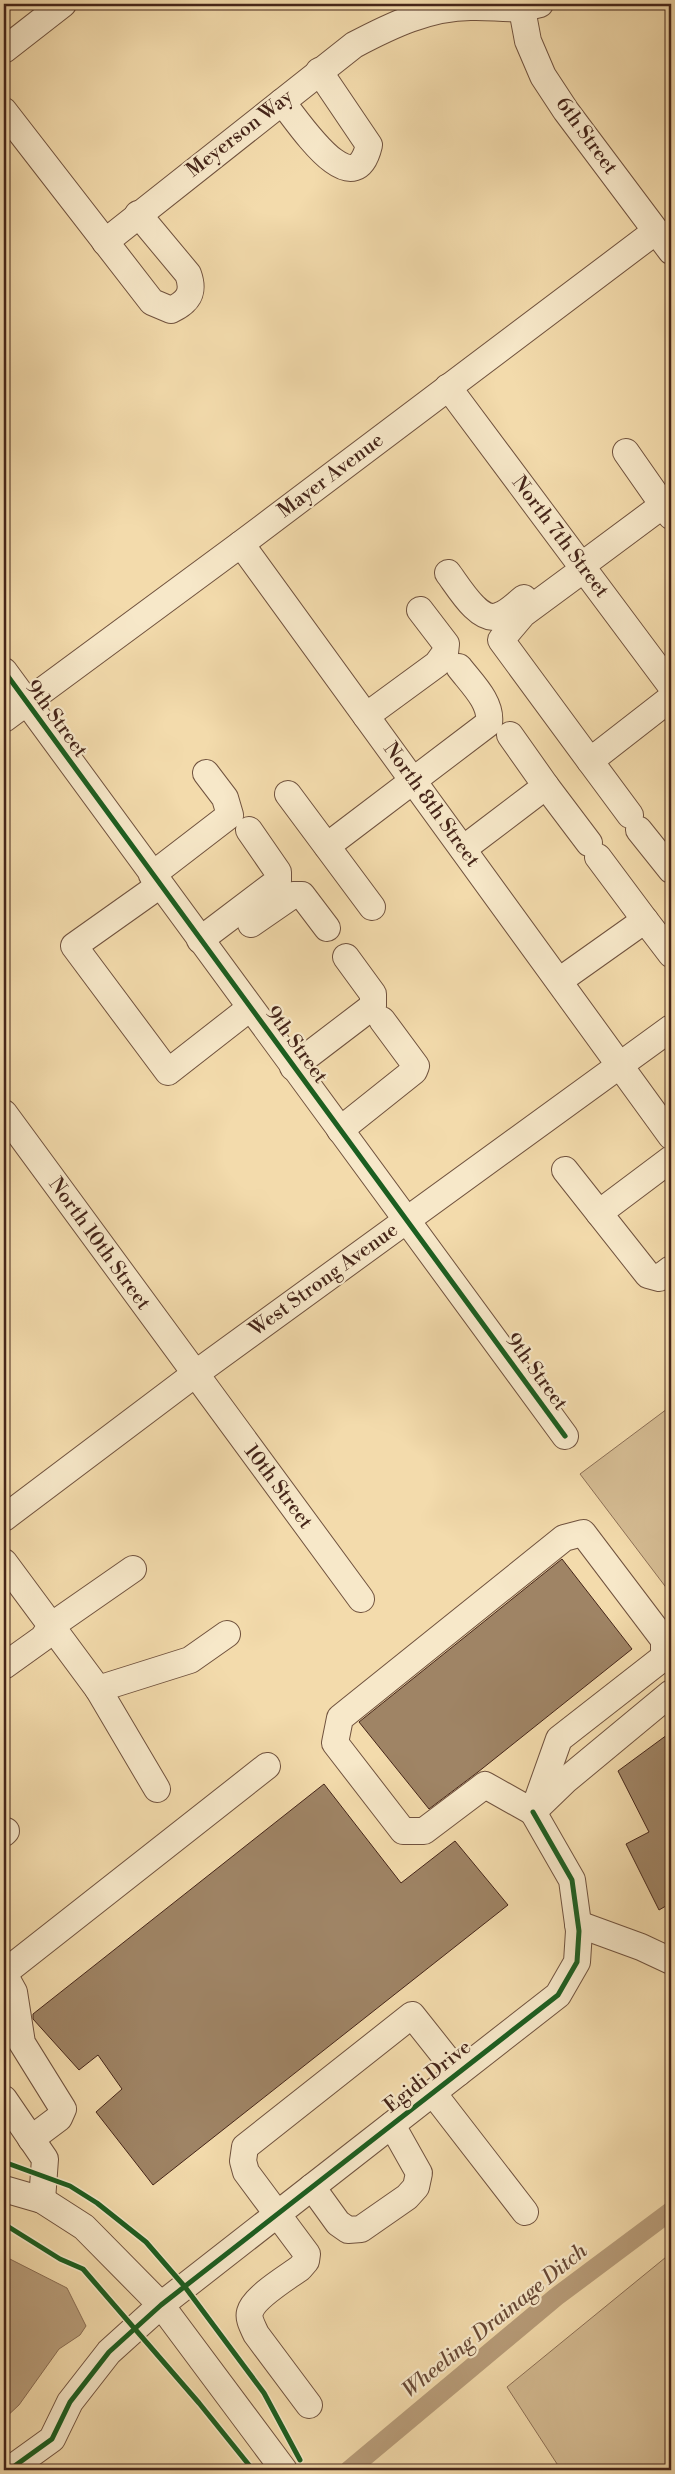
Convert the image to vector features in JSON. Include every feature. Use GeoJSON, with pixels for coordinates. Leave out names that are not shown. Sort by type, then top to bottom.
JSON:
{"type":"FeatureCollection","features":[{"type":"Feature","properties":{"kind":"street"},"geometry":{"type":"LineString","coordinates":[[4,50],[63,4]]}},
{"type":"Feature","properties":{"kind":"street","name":"Meyerson Way"},"geometry":{"type":"LineString","coordinates":[[105,242],[354,45],[390,26],[419,16],[470,6],[531,6]]}},
{"type":"Feature","properties":{"kind":"street","name":"6th Street"},"geometry":{"type":"LineString","coordinates":[[531,6],[528,41],[543,76],[566,111],[664,241]]}},
{"type":"Feature","properties":{"kind":"street"},"geometry":{"type":"LineString","coordinates":[[282,102],[318,147],[334,162],[346,168],[354,168],[363,162],[369,144],[319,71]]}},
{"type":"Feature","properties":{"kind":"street"},"geometry":{"type":"LineString","coordinates":[[4,111],[152,302],[171,310],[184,304],[192,292],[188,274],[138,214]]}},
{"type":"Feature","properties":{"kind":"street","name":"Mayer Avenue"},"geometry":{"type":"LineString","coordinates":[[4,719],[448,387],[664,241]]}},
{"type":"Feature","properties":{"kind":"street","name":"North 7th Street"},"geometry":{"type":"LineString","coordinates":[[448,387],[671,686]]}},
{"type":"Feature","properties":{"kind":"street"},"geometry":{"type":"LineString","coordinates":[[448,573],[476,609],[486,617],[496,617],[667,510],[626,452]]}},
{"type":"Feature","properties":{"kind":"street","name":"North 8th Street"},"geometry":{"type":"LineString","coordinates":[[240,544],[671,1136]]}},
{"type":"Feature","properties":{"kind":"street"},"geometry":{"type":"LineString","coordinates":[[580,564],[523,614],[501,640],[671,870]]}},
{"type":"Feature","properties":{"kind":"street"},"geometry":{"type":"LineString","coordinates":[[366,716],[437,664],[445,654],[446,644],[420,610]]}},
{"type":"Feature","properties":{"kind":"street"},"geometry":{"type":"LineString","coordinates":[[326,846],[488,723],[490,713],[486,703],[459,667]]}},
{"type":"Feature","properties":{"kind":"street","name":"9th Street"},"geometry":{"type":"LineString","coordinates":[[4,671],[565,1436]]}},
{"type":"Feature","properties":{"kind":"street"},"geometry":{"type":"LineString","coordinates":[[590,761],[671,698]]}},
{"type":"Feature","properties":{"kind":"street"},"geometry":{"type":"LineString","coordinates":[[510,735],[671,954]]}},
{"type":"Feature","properties":{"kind":"street"},"geometry":{"type":"LineString","coordinates":[[206,773],[225,798],[230,815],[156,880],[74,946],[168,1072],[250,1008]]}},
{"type":"Feature","properties":{"kind":"street"},"geometry":{"type":"LineString","coordinates":[[463,849],[546,786]]}},
{"type":"Feature","properties":{"kind":"street"},"geometry":{"type":"LineString","coordinates":[[288,794],[372,907]]}},
{"type":"Feature","properties":{"kind":"street"},"geometry":{"type":"LineString","coordinates":[[206,948],[278,881],[278,872],[248,830]]}},
{"type":"Feature","properties":{"kind":"street"},"geometry":{"type":"LineString","coordinates":[[206,948],[256,920],[294,895],[302,895],[327,928]]}},
{"type":"Feature","properties":{"kind":"street"},"geometry":{"type":"LineString","coordinates":[[559,981],[645,920]]}},
{"type":"Feature","properties":{"kind":"street"},"geometry":{"type":"LineString","coordinates":[[294,1067],[373,1006],[372,994],[346,957]]}},
{"type":"Feature","properties":{"kind":"street"},"geometry":{"type":"LineString","coordinates":[[340,1130],[414,1071],[416,1066],[382,1020]]}},
{"type":"Feature","properties":{"kind":"street","name":"West Strong Avenue"},"geometry":{"type":"LineString","coordinates":[[4,1518],[195,1374],[671,1028]]}},
{"type":"Feature","properties":{"kind":"street","name":"North 10th Street"},"geometry":{"type":"LineString","coordinates":[[4,1113],[195,1374]]}},
{"type":"Feature","properties":{"kind":"street"},"geometry":{"type":"LineString","coordinates":[[599,1213],[671,1159]]}},
{"type":"Feature","properties":{"kind":"street"},"geometry":{"type":"LineString","coordinates":[[565,1170],[648,1275],[659,1278],[671,1269]]}},
{"type":"Feature","properties":{"kind":"street","name":"10th Street"},"geometry":{"type":"LineString","coordinates":[[195,1374],[361,1599]]}},
{"type":"Feature","properties":{"kind":"street"},"geometry":{"type":"LineString","coordinates":[[584,1533],[664,1640],[664,1657],[559,1739],[533,1812],[485,1785],[424,1831],[403,1831],[335,1744],[340,1718],[564,1538],[584,1533]]}},
{"type":"Feature","properties":{"kind":"street"},"geometry":{"type":"LineString","coordinates":[[4,1562],[98,1689],[157,1789]]}},
{"type":"Feature","properties":{"kind":"street"},"geometry":{"type":"LineString","coordinates":[[4,1666],[43,1638],[51,1626],[133,1569]]}},
{"type":"Feature","properties":{"kind":"street"},"geometry":{"type":"LineString","coordinates":[[98,1689],[190,1660],[227,1634]]}},
{"type":"Feature","properties":{"kind":"street"},"geometry":{"type":"LineString","coordinates":[[533,1812],[566,1780],[671,1693]]}},
{"type":"Feature","properties":{"kind":"street"},"geometry":{"type":"LineString","coordinates":[[31,2139],[59,2118],[63,2109],[22,2043],[14,1992],[4,1973],[267,1766]]}},
{"type":"Feature","properties":{"kind":"street","name":"Egidi Drive"},"geometry":{"type":"LineString","coordinates":[[9,2470],[52,2439],[70,2402],[109,2352],[161,2306],[558,1995],[577,1962],[578,1924],[572,1880],[533,1812]]}},
{"type":"Feature","properties":{"kind":"street"},"geometry":{"type":"LineString","coordinates":[[578,1924],[641,1947],[671,1961]]}},
{"type":"Feature","properties":{"kind":"street"},"geometry":{"type":"LineString","coordinates":[[309,2406],[251,2323],[250,2313],[254,2303],[300,2268],[306,2261],[307,2254],[246,2172],[243,2161],[245,2147],[412,2015],[458,2073]]}},
{"type":"Feature","properties":{"kind":"street"},"geometry":{"type":"LineString","coordinates":[[433,2093],[525,2212]]}},
{"type":"Feature","properties":{"kind":"street"},"geometry":{"type":"LineString","coordinates":[[4,2099],[45,2159],[42,2200]]}},
{"type":"Feature","properties":{"kind":"street"},"geometry":{"type":"LineString","coordinates":[[312,2188],[338,2223],[348,2230],[361,2229],[407,2197],[416,2187],[419,2173],[392,2125]]}},
{"type":"Feature","properties":{"kind":"street"},"geometry":{"type":"LineString","coordinates":[[4,2189],[42,2200],[84,2227],[161,2306],[284,2470]]}},
{"type":"Feature","properties":{"kind":"shaded area"},"geometry":{"type":"Polygon","coordinates":[[[671,1406],[671,1594],[580,1474],[671,1406]]]}},
{"type":"Feature","properties":{"kind":"shaded area"},"geometry":{"type":"Polygon","coordinates":[[[671,2253],[671,2470],[561,2470],[507,2387],[671,2253]]]}},
{"type":"Feature","properties":{"kind":"shaded area"},"geometry":{"type":"Polygon","coordinates":[[[4,2256],[67,2288],[86,2326],[80,2335],[59,2349],[19,2405],[4,2419],[4,2256]]]}},
{"type":"Feature","properties":{"kind":"building"},"geometry":{"type":"Polygon","coordinates":[[[562,1559],[632,1649],[429,1809],[359,1722],[562,1559]]]}},
{"type":"Feature","properties":{"kind":"building"},"geometry":{"type":"Polygon","coordinates":[[[671,1732],[671,1903],[659,1910],[626,1844],[649,1832],[618,1771],[671,1732]]]}},
{"type":"Feature","properties":{"kind":"building"},"geometry":{"type":"Polygon","coordinates":[[[324,1784],[401,1883],[455,1841],[508,1905],[153,2185],[96,2112],[122,2089],[98,2055],[79,2070],[33,2019],[33,2014],[324,1784]]]}},
{"type":"Feature","properties":{"kind":"waterway","name":"Wheeling Drainage Ditch"},"geometry":{"type":"LineString","coordinates":[[349,2470],[556,2297],[671,2211]]}},
{"type":"Feature","properties":{"kind":"cycle path"},"geometry":{"type":"LineString","coordinates":[[4,671],[565,1436]]}},
{"type":"Feature","properties":{"kind":"cycle path"},"geometry":{"type":"LineString","coordinates":[[9,2470],[52,2439],[70,2402],[109,2352],[161,2305],[558,1995],[577,1962],[579,1931],[572,1880],[533,1812]]}},
{"type":"Feature","properties":{"kind":"cycle path"},"geometry":{"type":"LineString","coordinates":[[4,2162],[70,2186],[97,2203],[146,2242],[185,2287],[264,2393],[300,2460]]}},
{"type":"Feature","properties":{"kind":"cycle path"},"geometry":{"type":"LineString","coordinates":[[4,2224],[60,2259],[83,2269],[199,2403],[253,2470]]}}]}
